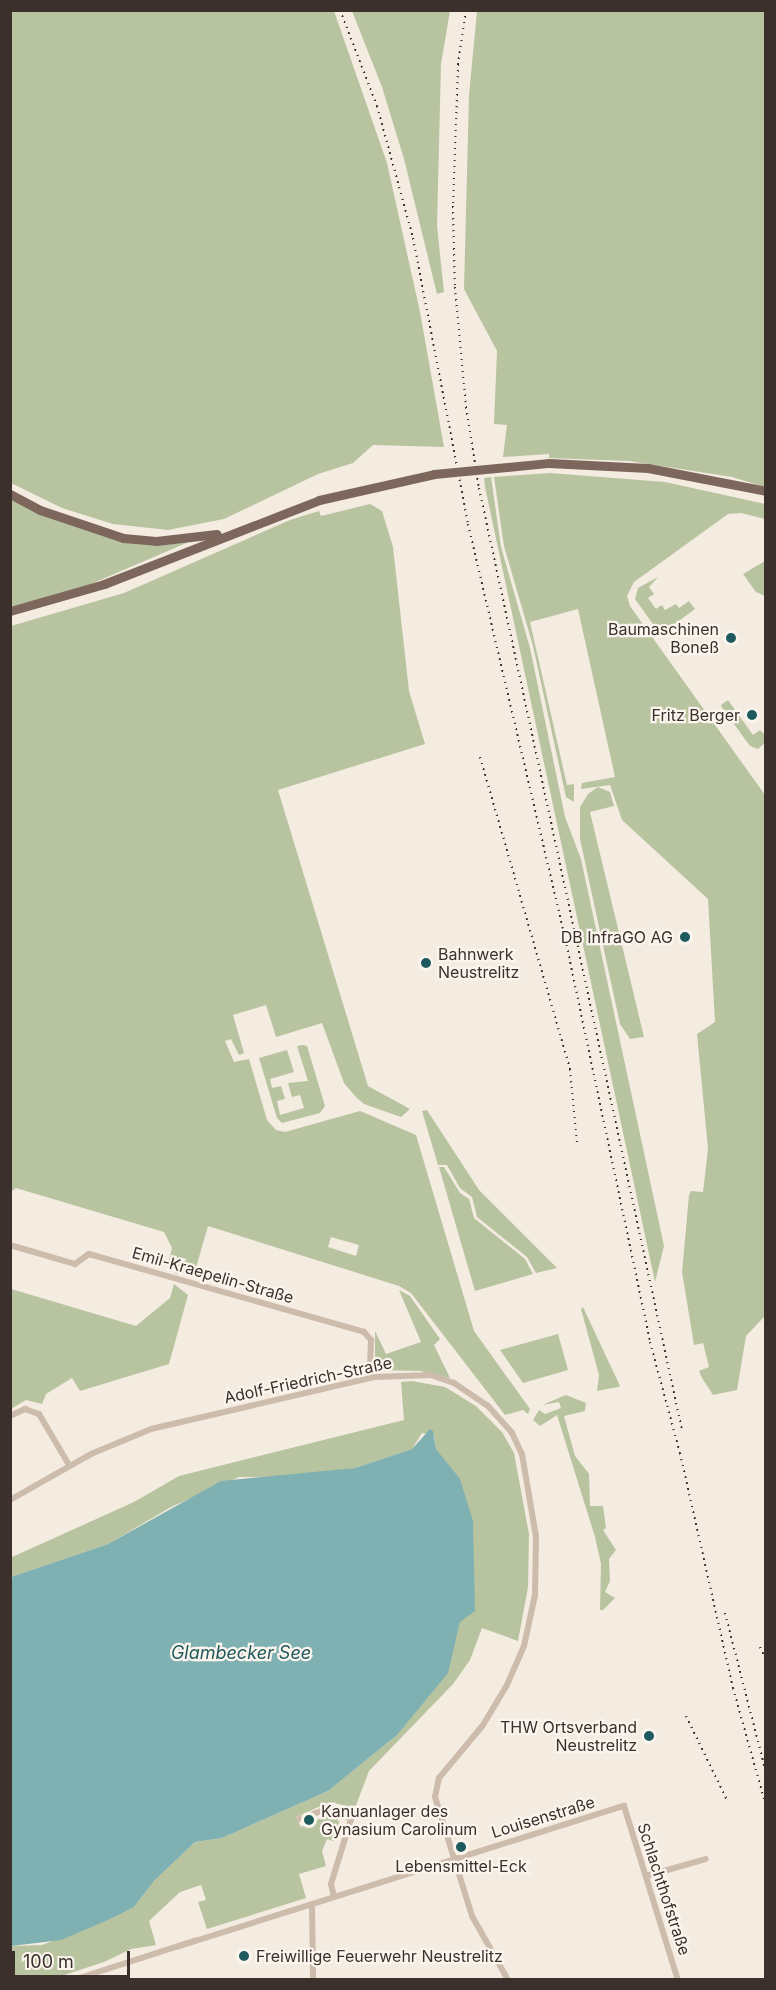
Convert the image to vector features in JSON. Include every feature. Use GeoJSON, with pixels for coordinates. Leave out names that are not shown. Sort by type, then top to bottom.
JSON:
{"type":"FeatureCollection","features":[{"type":"Feature","properties":{"kind":"main road"},"geometry":{"type":"LineString","coordinates":[[10,611],[104,584],[232,531],[320,500],[434,474],[549,463],[648,468],[704,476],[765,491]]}},
{"type":"Feature","properties":{"kind":"main road"},"geometry":{"type":"LineString","coordinates":[[10,494],[40,510],[123,537],[156,541],[232,531]]}},
{"type":"Feature","properties":{"kind":"street","name":"Emil-Kraepelin-Straße"},"geometry":{"type":"LineString","coordinates":[[10,1245],[75,1264],[89,1254],[364,1332],[371,1340],[370,1378]]}},
{"type":"Feature","properties":{"kind":"street","name":"Adolf-Friedrich-Straße"},"geometry":{"type":"LineString","coordinates":[[12,1496],[69,1465],[167,1424],[370,1378],[420,1374],[442,1378],[469,1391],[497,1415],[516,1439],[528,1482],[536,1536],[536,1575],[524,1646],[492,1713],[443,1772],[435,1790],[453,1860]]}},
{"type":"Feature","properties":{"kind":"street"},"geometry":{"type":"LineString","coordinates":[[10,1416],[25,1409],[39,1414],[69,1465]]}},
{"type":"Feature","properties":{"kind":"street","name":"Louisenstraße"},"geometry":{"type":"LineString","coordinates":[[73,1980],[624,1806]]}},
{"type":"Feature","properties":{"kind":"street","name":"Schlachthofstraße"},"geometry":{"type":"LineString","coordinates":[[624,1806],[678,1980]]}},
{"type":"Feature","properties":{"kind":"street"},"geometry":{"type":"LineString","coordinates":[[298,1819],[330,1808],[351,1819],[331,1884],[334,1897]]}},
{"type":"Feature","properties":{"kind":"street"},"geometry":{"type":"LineString","coordinates":[[646,1876],[705,1859]]}},
{"type":"Feature","properties":{"kind":"street"},"geometry":{"type":"LineString","coordinates":[[453,1860],[479,1932],[508,1980]]}},
{"type":"Feature","properties":{"kind":"street"},"geometry":{"type":"LineString","coordinates":[[312,1904],[313,1980]]}},
{"type":"Feature","properties":{"kind":"green space"},"geometry":{"type":"Polygon","coordinates":[[[10,11],[334,11],[387,163],[420,312],[444,447],[373,445],[353,463],[318,474],[224,519],[168,530],[113,524],[62,508],[11,483],[10,11]]]}},
{"type":"Feature","properties":{"kind":"green space"},"geometry":{"type":"Polygon","coordinates":[[[352,11],[450,11],[441,64],[437,226],[444,292],[437,294],[404,159],[382,87],[352,11]]]}},
{"type":"Feature","properties":{"kind":"green space"},"geometry":{"type":"Polygon","coordinates":[[[477,11],[765,11],[765,487],[732,477],[629,461],[549,458],[549,454],[503,457],[507,425],[494,424],[497,351],[464,289],[469,95],[477,11]]]}},
{"type":"Feature","properties":{"kind":"green space"},"geometry":{"type":"Polygon","coordinates":[[[550,473],[665,482],[765,504],[765,519],[741,513],[728,514],[634,582],[627,596],[630,606],[765,795],[765,1316],[746,1336],[737,1390],[713,1395],[699,1371],[709,1367],[703,1343],[694,1345],[682,1272],[689,1195],[691,1191],[703,1192],[708,1149],[697,1034],[715,1022],[708,899],[622,820],[610,785],[581,789],[582,783],[615,777],[578,609],[530,622],[567,785],[574,784],[574,802],[566,797],[533,646],[504,546],[494,477],[550,473]]]}},
{"type":"Feature","properties":{"kind":"green space"},"geometry":{"type":"Polygon","coordinates":[[[491,477],[501,547],[530,648],[565,817],[581,859],[664,1246],[655,1282],[485,487],[484,478],[491,477]]]}},
{"type":"Feature","properties":{"kind":"green space"},"geometry":{"type":"Polygon","coordinates":[[[10,497],[118,538],[198,538],[91,584],[11,607],[10,497]]]}},
{"type":"Feature","properties":{"kind":"green space"},"geometry":{"type":"Polygon","coordinates":[[[370,504],[382,511],[393,547],[409,691],[425,744],[278,790],[368,1086],[410,1109],[401,1117],[364,1104],[356,1097],[344,1083],[322,1023],[276,1037],[266,1005],[233,1015],[244,1053],[239,1055],[231,1039],[225,1041],[234,1062],[249,1059],[267,1120],[276,1130],[285,1132],[360,1111],[416,1135],[474,1331],[530,1409],[528,1414],[523,1410],[505,1415],[411,1293],[399,1286],[208,1226],[195,1271],[175,1274],[175,1267],[168,1265],[172,1248],[164,1232],[16,1188],[11,1192],[11,626],[124,593],[290,520],[319,511],[321,516],[370,504]],[[331,1237],[328,1247],[356,1256],[359,1245],[331,1237]]]}},
{"type":"Feature","properties":{"kind":"green space"},"geometry":{"type":"Polygon","coordinates":[[[765,561],[766,596],[756,592],[743,574],[765,561]]]}},
{"type":"Feature","properties":{"kind":"green space"},"geometry":{"type":"Polygon","coordinates":[[[658,577],[649,587],[654,594],[648,598],[656,609],[662,605],[665,610],[676,604],[679,608],[689,601],[695,609],[669,628],[653,624],[635,599],[638,588],[658,577]]]}},
{"type":"Feature","properties":{"kind":"green space"},"geometry":{"type":"Polygon","coordinates":[[[728,700],[753,735],[760,730],[765,735],[765,743],[758,749],[750,746],[723,709],[721,705],[728,700]]]}},
{"type":"Feature","properties":{"kind":"green space"},"geometry":{"type":"Polygon","coordinates":[[[598,787],[610,792],[614,806],[590,812],[644,1037],[630,1039],[620,1024],[580,839],[580,807],[588,794],[598,787]]]}},
{"type":"Feature","properties":{"kind":"green space"},"geometry":{"type":"Polygon","coordinates":[[[297,1046],[307,1046],[325,1106],[320,1113],[282,1123],[277,1118],[259,1058],[287,1050],[294,1072],[270,1079],[272,1088],[281,1086],[285,1099],[277,1101],[280,1115],[304,1108],[300,1095],[292,1097],[288,1083],[308,1081],[297,1046]]]}},
{"type":"Feature","properties":{"kind":"green space"},"geometry":{"type":"Polygon","coordinates":[[[427,1110],[479,1190],[557,1268],[536,1273],[527,1257],[477,1217],[472,1197],[460,1188],[447,1165],[438,1165],[422,1111],[427,1110]]]}},
{"type":"Feature","properties":{"kind":"green space"},"geometry":{"type":"Polygon","coordinates":[[[439,1167],[444,1167],[460,1193],[469,1199],[474,1218],[525,1259],[533,1274],[475,1291],[439,1167]]]}},
{"type":"Feature","properties":{"kind":"green space"},"geometry":{"type":"Polygon","coordinates":[[[174,1284],[188,1295],[169,1364],[80,1391],[72,1378],[46,1394],[42,1404],[26,1400],[11,1409],[11,1289],[136,1326],[170,1298],[174,1284]]]}},
{"type":"Feature","properties":{"kind":"green space"},"geometry":{"type":"Polygon","coordinates":[[[399,1290],[410,1296],[440,1339],[434,1345],[450,1378],[420,1371],[375,1370],[375,1331],[386,1354],[421,1342],[399,1290]]]}},
{"type":"Feature","properties":{"kind":"green space"},"geometry":{"type":"Polygon","coordinates":[[[583,1307],[620,1386],[618,1387],[597,1391],[599,1375],[581,1309],[583,1307]]]}},
{"type":"Feature","properties":{"kind":"green space"},"geometry":{"type":"Polygon","coordinates":[[[558,1334],[568,1370],[523,1383],[500,1350],[558,1334]]]}},
{"type":"Feature","properties":{"kind":"green space"},"geometry":{"type":"Polygon","coordinates":[[[412,1381],[445,1387],[476,1406],[502,1432],[514,1453],[529,1534],[528,1587],[518,1641],[482,1628],[470,1660],[453,1684],[369,1771],[355,1808],[330,1802],[296,1817],[301,1827],[335,1812],[340,1825],[334,1841],[327,1839],[322,1851],[326,1866],[299,1874],[306,1898],[207,1929],[198,1902],[206,1900],[201,1885],[180,1892],[149,1921],[156,1945],[131,1949],[104,1962],[49,1980],[11,1979],[11,1946],[42,1945],[115,1917],[134,1907],[154,1881],[195,1842],[222,1838],[328,1791],[397,1735],[455,1641],[460,1622],[443,1459],[436,1449],[434,1435],[422,1433],[412,1449],[355,1468],[290,1477],[239,1477],[171,1507],[108,1544],[11,1577],[10,1558],[134,1502],[179,1476],[404,1420],[401,1382],[412,1381]]]}},
{"type":"Feature","properties":{"kind":"green space"},"geometry":{"type":"Polygon","coordinates":[[[566,1395],[586,1403],[585,1411],[564,1416],[575,1456],[589,1474],[590,1506],[603,1506],[606,1528],[603,1530],[616,1550],[609,1559],[610,1581],[605,1592],[615,1598],[603,1610],[600,1610],[601,1564],[595,1537],[557,1415],[540,1426],[533,1420],[539,1410],[545,1414],[561,1408],[559,1402],[542,1405],[566,1395]]]}},
{"type":"Feature","properties":{"kind":"water","name":"Glambecker See"},"geometry":{"type":"Polygon","coordinates":[[[430,1429],[433,1431],[436,1449],[460,1479],[473,1521],[475,1611],[460,1622],[448,1673],[397,1735],[328,1791],[222,1838],[195,1842],[154,1881],[134,1907],[115,1917],[61,1940],[11,1946],[11,1577],[108,1544],[221,1481],[355,1468],[412,1449],[430,1429]]]}},
{"type":"Feature","properties":{"kind":"railway"},"geometry":{"type":"LineString","coordinates":[[340,10],[377,106],[413,238],[468,524],[564,933],[650,1342],[680,1453],[733,1688],[766,1806]]}},
{"type":"Feature","properties":{"kind":"railway"},"geometry":{"type":"LineString","coordinates":[[466,10],[458,64],[453,206],[455,287],[466,407],[479,488],[682,1430]]}},
{"type":"Feature","properties":{"kind":"railway"},"geometry":{"type":"LineString","coordinates":[[480,757],[570,1069],[577,1143]]}},
{"type":"Feature","properties":{"kind":"railway"},"geometry":{"type":"LineString","coordinates":[[725,1613],[766,1773]]}},
{"type":"Feature","properties":{"kind":"railway"},"geometry":{"type":"LineString","coordinates":[[760,1647],[766,1660]]}},
{"type":"Feature","properties":{"kind":"railway"},"geometry":{"type":"LineString","coordinates":[[686,1716],[727,1800]]}},
{"type":"Feature","properties":{"kind":"place","name":"Baumaschinen Boneß"},"geometry":{"type":"Point","coordinates":[731,638]}},
{"type":"Feature","properties":{"kind":"place","name":"Fritz Berger"},"geometry":{"type":"Point","coordinates":[752,715]}},
{"type":"Feature","properties":{"kind":"place","name":"DB InfraGO AG"},"geometry":{"type":"Point","coordinates":[685,937]}},
{"type":"Feature","properties":{"kind":"place","name":"Bahnwerk Neustrelitz"},"geometry":{"type":"Point","coordinates":[426,963]}},
{"type":"Feature","properties":{"kind":"place","name":"THW Ortsverband Neustrelitz"},"geometry":{"type":"Point","coordinates":[649,1736]}},
{"type":"Feature","properties":{"kind":"place","name":"Kanuanlager des Gynasium Carolinum"},"geometry":{"type":"Point","coordinates":[309,1820]}},
{"type":"Feature","properties":{"kind":"place","name":"Lebensmittel-Eck"},"geometry":{"type":"Point","coordinates":[461,1847]}},
{"type":"Feature","properties":{"kind":"place","name":"Freiwillige Feuerwehr Neustrelitz"},"geometry":{"type":"Point","coordinates":[244,1956]}}]}
